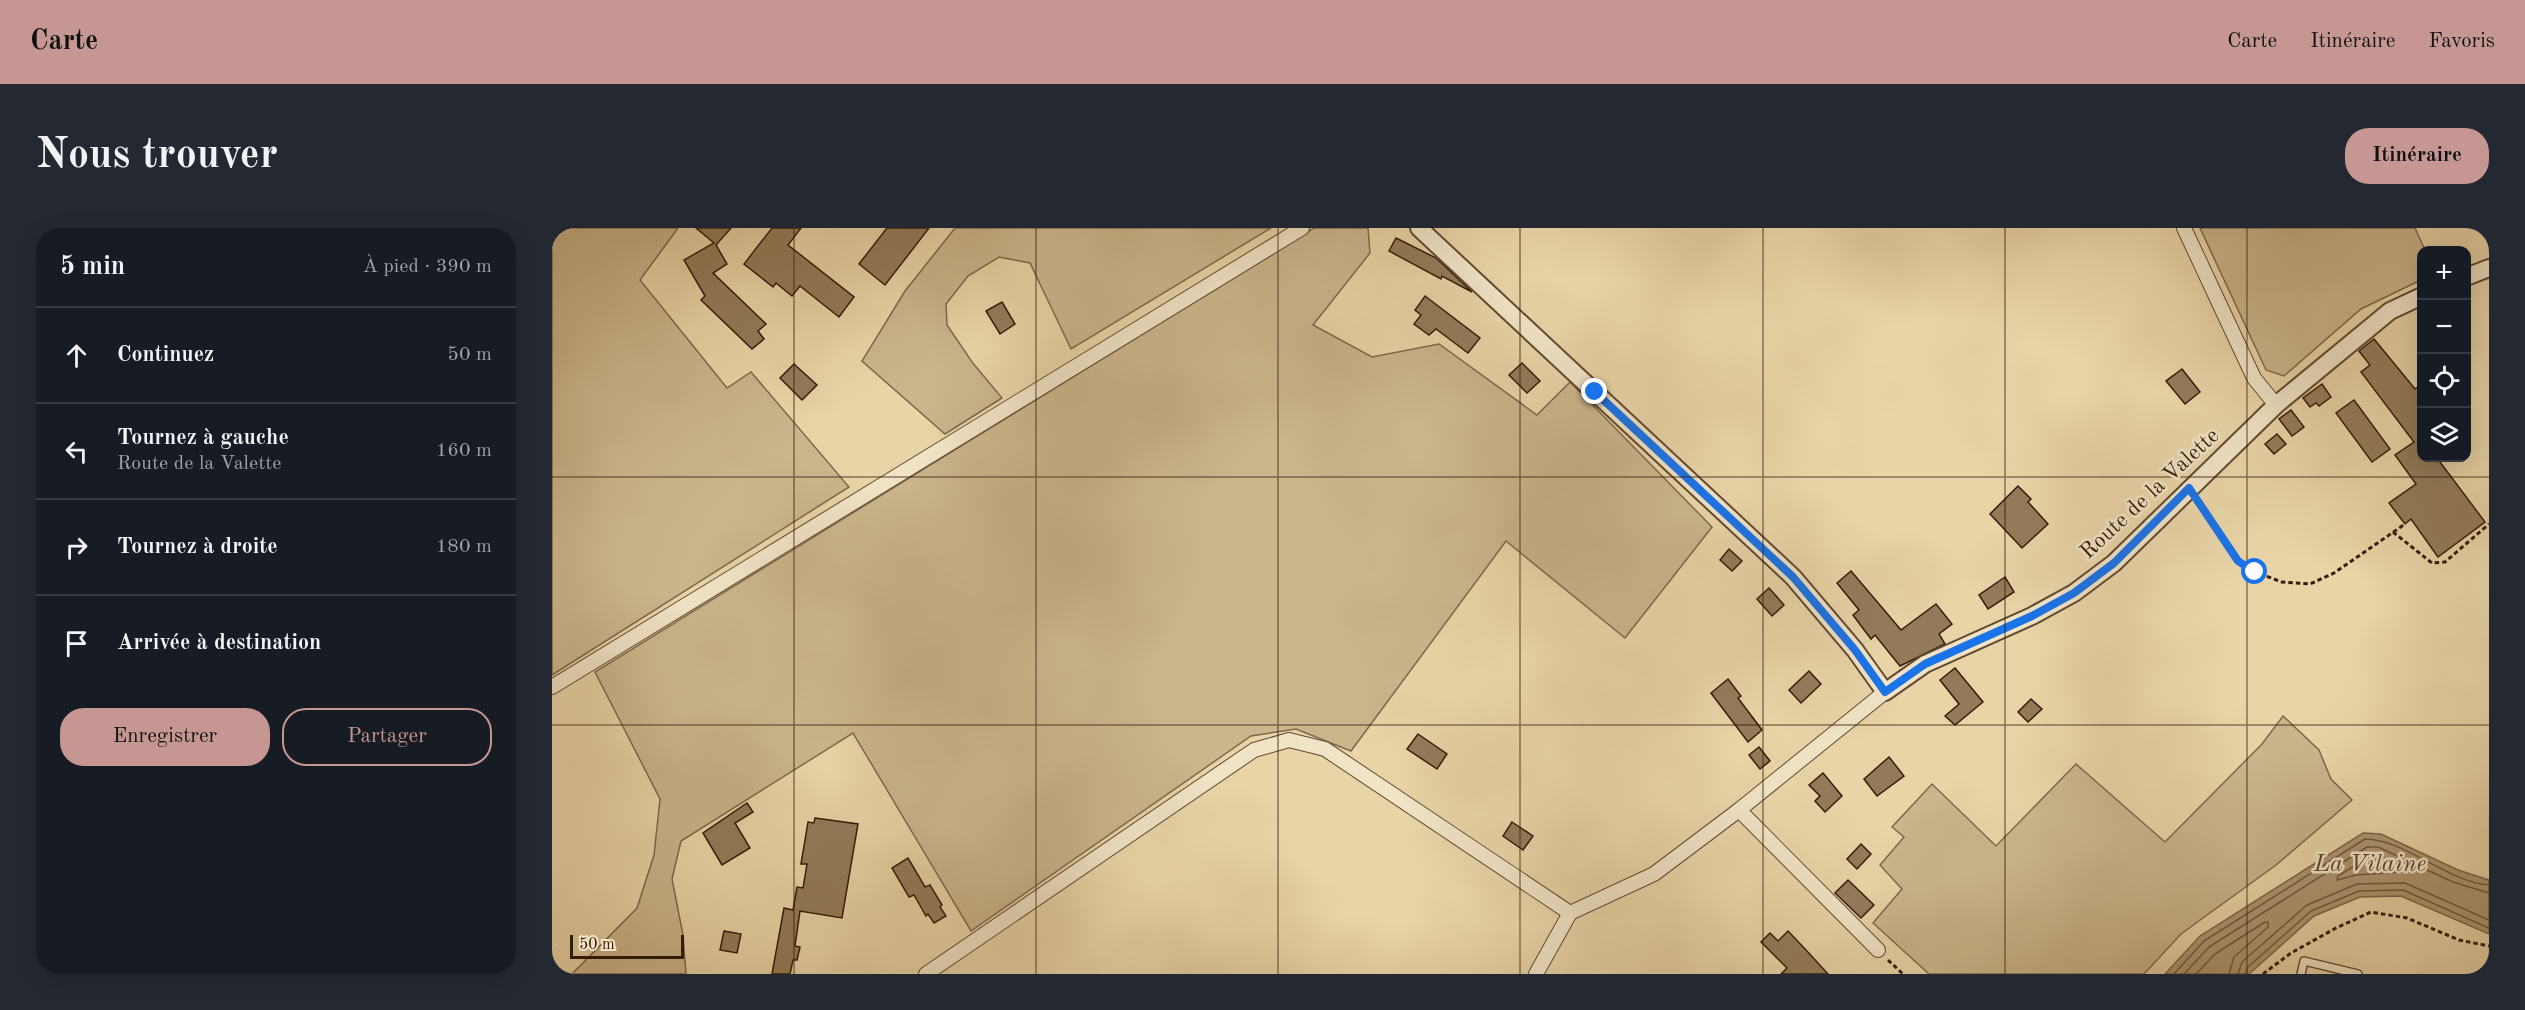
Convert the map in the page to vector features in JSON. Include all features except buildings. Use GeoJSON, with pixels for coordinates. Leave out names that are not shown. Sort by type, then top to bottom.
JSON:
{"type":"FeatureCollection","features":[{"type":"Feature","properties":{"kind":"street"},"geometry":{"type":"LineString","coordinates":[[552,687],[1302,228]]}},
{"type":"Feature","properties":{"kind":"street"},"geometry":{"type":"LineString","coordinates":[[1419,228],[1793,577],[1855,650],[1885,692],[1739,810],[1654,874],[1570,913],[1536,974]]}},
{"type":"Feature","properties":{"kind":"street"},"geometry":{"type":"LineString","coordinates":[[2184,228],[2254,378],[2276,405]]}},
{"type":"Feature","properties":{"kind":"street"},"geometry":{"type":"LineString","coordinates":[[2471,276],[2489,268]]}},
{"type":"Feature","properties":{"kind":"street","name":"Route de la Valette"},"geometry":{"type":"LineString","coordinates":[[1885,692],[1925,664],[2032,616],[2074,593],[2114,563],[2276,405],[2390,311],[2417,298]]}},
{"type":"Feature","properties":{"kind":"street"},"geometry":{"type":"LineString","coordinates":[[926,974],[1254,750],[1289,740],[1325,749],[1570,913]]}},
{"type":"Feature","properties":{"kind":"street"},"geometry":{"type":"LineString","coordinates":[[1739,810],[1878,950]]}},
{"type":"Feature","properties":{"kind":"lane"},"geometry":{"type":"LineString","coordinates":[[2301,974],[2304,961],[2358,974]]}},
{"type":"Feature","properties":{"kind":"path"},"geometry":{"type":"LineString","coordinates":[[2189,488],[2238,561],[2255,572],[2282,582],[2310,584],[2334,573],[2405,524]]}},
{"type":"Feature","properties":{"kind":"path"},"geometry":{"type":"LineString","coordinates":[[2392,532],[2432,563],[2445,562],[2489,524]]}},
{"type":"Feature","properties":{"kind":"path"},"geometry":{"type":"LineString","coordinates":[[2263,974],[2291,953],[2371,912],[2407,918],[2459,940],[2489,946]]}},
{"type":"Feature","properties":{"kind":"path"},"geometry":{"type":"LineString","coordinates":[[1878,950],[1903,974]]}},
{"type":"Feature","properties":{"kind":"shaded area"},"geometry":{"type":"Polygon","coordinates":[[[552,228],[678,228],[640,280],[727,388],[751,372],[849,487],[552,675],[552,228]]]}},
{"type":"Feature","properties":{"kind":"shaded area"},"geometry":{"type":"Polygon","coordinates":[[[955,228],[1271,228],[1071,349],[1030,263],[999,257],[968,276],[946,304],[947,325],[972,362],[1002,398],[945,434],[862,361],[905,291],[955,228]]]}},
{"type":"Feature","properties":{"kind":"shaded area"},"geometry":{"type":"Polygon","coordinates":[[[1314,228],[1368,228],[1370,253],[1313,325],[1372,357],[1439,344],[1537,415],[1570,382],[1712,527],[1625,638],[1506,541],[1351,751],[1296,729],[1251,736],[971,931],[853,733],[681,841],[672,879],[683,935],[686,974],[572,974],[637,908],[654,855],[660,799],[595,672],[1314,228]]]}},
{"type":"Feature","properties":{"kind":"shaded area"},"geometry":{"type":"Polygon","coordinates":[[[2200,228],[2415,228],[2423,246],[2417,246],[2417,282],[2361,309],[2284,376],[2266,370],[2200,228]]]}},
{"type":"Feature","properties":{"kind":"shaded area"},"geometry":{"type":"Polygon","coordinates":[[[2283,716],[2319,750],[2331,779],[2352,800],[2276,865],[2181,934],[2144,974],[1929,974],[1873,923],[1902,889],[1880,865],[1904,837],[1892,827],[1932,784],[1996,846],[2076,764],[2165,842],[2262,744],[2283,716]]]}},
{"type":"Feature","properties":{"kind":"water","name":"La Vilaine"},"geometry":{"type":"Polygon","coordinates":[[[2363,833],[2381,834],[2458,870],[2489,880],[2489,934],[2401,896],[2360,897],[2314,916],[2249,974],[2165,974],[2200,936],[2363,833]]]}},
{"type":"Feature","properties":{"kind":"route"},"geometry":{"type":"LineString","coordinates":[[1595,392],[1793,577],[1855,650],[1885,692],[1925,664],[2032,616],[2074,593],[2114,563],[2189,488],[2238,561],[2255,572]]}}]}
